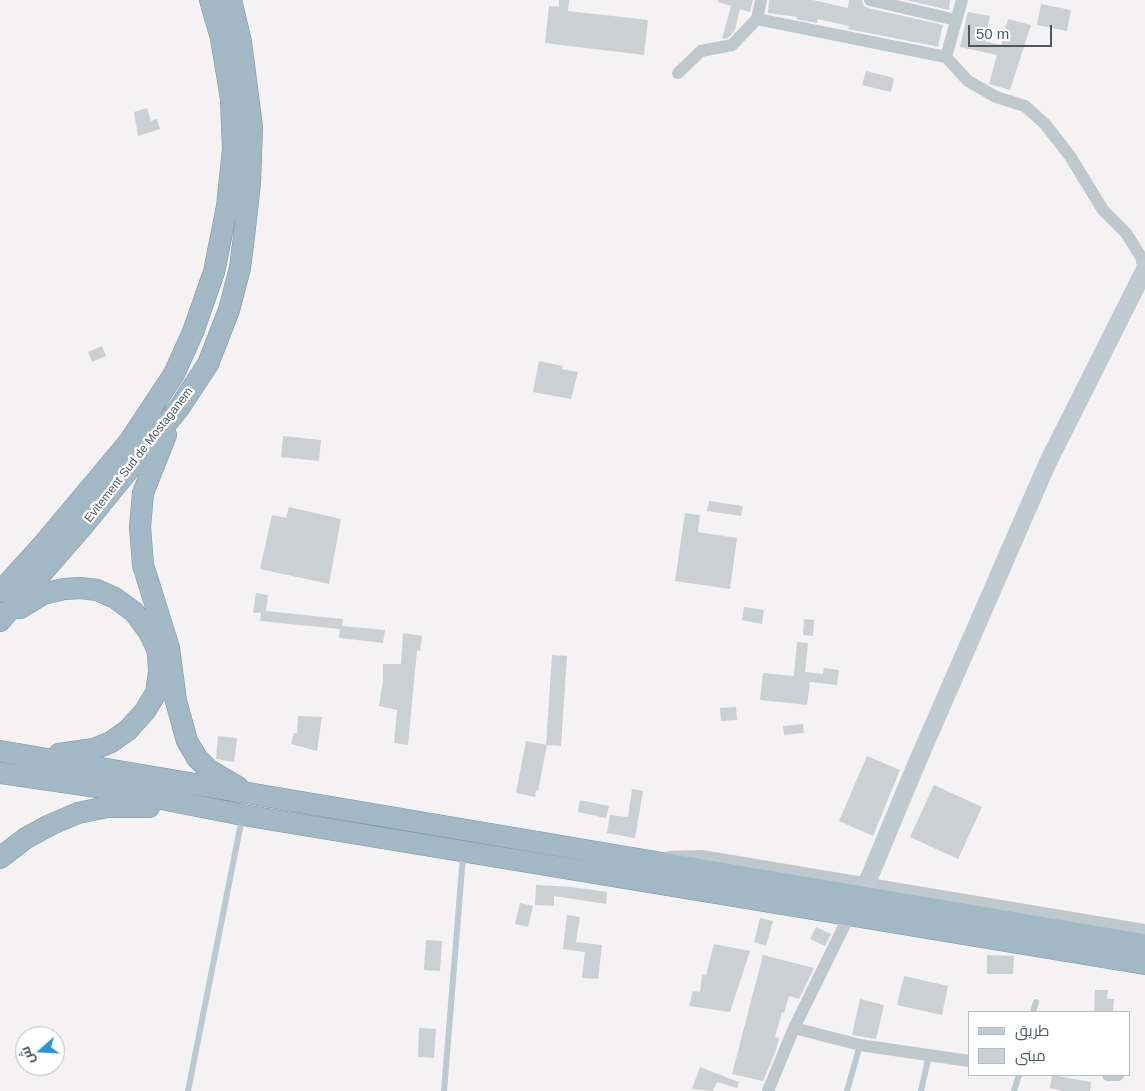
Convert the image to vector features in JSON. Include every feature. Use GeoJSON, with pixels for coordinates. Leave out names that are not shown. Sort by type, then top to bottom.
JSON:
{"type":"FeatureCollection","features":[{"type":"Feature","properties":{"kind":"highway","name":"Evitement Sud de Mostaganem"},"geometry":{"type":"LineString","coordinates":[[0,592],[41,547],[129,442],[174,374],[193,332],[214,272],[227,207],[233,149],[231,99],[221,38],[210,0]]}},
{"type":"Feature","properties":{"kind":"highway","name":"Evitement Sud de Mostaganem"},"geometry":{"type":"LineString","coordinates":[[0,622],[82,527],[178,408],[208,364],[229,310],[240,268],[250,183],[252,127],[241,42],[231,0]]}},
{"type":"Feature","properties":{"kind":"highway"},"geometry":{"type":"LineString","coordinates":[[178,408],[157,455],[143,493],[140,527],[143,565],[169,648],[176,701],[187,741],[197,758],[209,770],[253,795]]}},
{"type":"Feature","properties":{"kind":"highway"},"geometry":{"type":"LineString","coordinates":[[0,576],[41,547]]}},
{"type":"Feature","properties":{"kind":"highway"},"geometry":{"type":"LineString","coordinates":[[0,622],[43,594],[72,588],[97,590],[115,598],[134,612],[149,632],[158,651],[159,672],[156,693],[145,711],[128,730],[111,742],[94,749],[29,756]]}},
{"type":"Feature","properties":{"kind":"highway"},"geometry":{"type":"LineString","coordinates":[[0,751],[1145,944]]}},
{"type":"Feature","properties":{"kind":"highway"},"geometry":{"type":"LineString","coordinates":[[0,772],[111,789],[236,813],[1145,964]]}},
{"type":"Feature","properties":{"kind":"highway"},"geometry":{"type":"LineString","coordinates":[[0,858],[26,838],[50,825],[78,814],[107,807],[131,806],[236,813]]}},
{"type":"Feature","properties":{"kind":"main road"},"geometry":{"type":"LineString","coordinates":[[866,885],[1048,462],[1145,272]]}},
{"type":"Feature","properties":{"kind":"street"},"geometry":{"type":"LineString","coordinates":[[678,74],[701,51],[732,45],[757,19],[761,0]]}},
{"type":"Feature","properties":{"kind":"street"},"geometry":{"type":"LineString","coordinates":[[870,0],[956,20]]}},
{"type":"Feature","properties":{"kind":"street"},"geometry":{"type":"LineString","coordinates":[[946,57],[962,0]]}},
{"type":"Feature","properties":{"kind":"street"},"geometry":{"type":"LineString","coordinates":[[757,19],[946,57],[968,82],[996,97],[1025,106],[1045,124],[1070,156],[1103,210],[1126,233],[1141,257],[1145,272]]}},
{"type":"Feature","properties":{"kind":"street"},"geometry":{"type":"LineString","coordinates":[[627,858],[702,856],[866,885],[1145,930]]}},
{"type":"Feature","properties":{"kind":"street"},"geometry":{"type":"LineString","coordinates":[[768,1091],[794,1028],[850,914]]}},
{"type":"Feature","properties":{"kind":"street"},"geometry":{"type":"LineString","coordinates":[[794,1028],[860,1045],[968,1061]]}},
{"type":"Feature","properties":{"kind":"lane"},"geometry":{"type":"LineString","coordinates":[[188,1091],[236,813]]}},
{"type":"Feature","properties":{"kind":"lane"},"geometry":{"type":"LineString","coordinates":[[444,1091],[464,851]]}},
{"type":"Feature","properties":{"kind":"lane"},"geometry":{"type":"LineString","coordinates":[[1034,1011],[1036,1002]]}},
{"type":"Feature","properties":{"kind":"lane"},"geometry":{"type":"LineString","coordinates":[[847,1091],[860,1045]]}},
{"type":"Feature","properties":{"kind":"lane"},"geometry":{"type":"LineString","coordinates":[[921,1091],[929,1055]]}},
{"type":"Feature","properties":{"kind":"lane"},"geometry":{"type":"LineString","coordinates":[[1014,1091],[1019,1076]]}},
{"type":"Feature","properties":{"kind":"building"},"geometry":{"type":"Polygon","coordinates":[[[559,0],[569,0],[568,11],[648,20],[644,55],[545,43],[549,6],[559,7],[559,0]]]}},
{"type":"Feature","properties":{"kind":"building"},"geometry":{"type":"Polygon","coordinates":[[[718,0],[753,0],[750,12],[740,9],[735,30],[728,38],[722,39],[731,6],[718,2],[718,0]]]}},
{"type":"Feature","properties":{"kind":"building"},"geometry":{"type":"Polygon","coordinates":[[[769,0],[813,0],[848,8],[849,0],[862,0],[864,6],[868,8],[943,25],[938,46],[940,47],[848,29],[849,26],[818,19],[817,23],[796,19],[797,17],[768,13],[769,0]]]}},
{"type":"Feature","properties":{"kind":"building"},"geometry":{"type":"Polygon","coordinates":[[[906,0],[950,0],[949,10],[906,0]]]}},
{"type":"Feature","properties":{"kind":"building"},"geometry":{"type":"Polygon","coordinates":[[[1041,4],[1071,10],[1067,31],[1037,25],[1041,4]]]}},
{"type":"Feature","properties":{"kind":"building"},"geometry":{"type":"Polygon","coordinates":[[[968,12],[990,16],[985,41],[1001,45],[1008,19],[1031,25],[1010,90],[989,84],[997,55],[960,47],[968,12]]]}},
{"type":"Feature","properties":{"kind":"building"},"geometry":{"type":"Polygon","coordinates":[[[866,71],[894,78],[891,92],[862,85],[866,71]]]}},
{"type":"Feature","properties":{"kind":"building"},"geometry":{"type":"Polygon","coordinates":[[[147,108],[151,121],[157,119],[160,129],[138,136],[134,112],[147,108]]]}},
{"type":"Feature","properties":{"kind":"building"},"geometry":{"type":"Polygon","coordinates":[[[102,346],[106,356],[92,362],[88,352],[102,346]]]}},
{"type":"Feature","properties":{"kind":"building"},"geometry":{"type":"Polygon","coordinates":[[[539,361],[563,366],[562,369],[578,372],[571,399],[533,392],[539,361]]]}},
{"type":"Feature","properties":{"kind":"building"},"geometry":{"type":"Polygon","coordinates":[[[283,436],[321,440],[319,461],[281,457],[283,436]]]}},
{"type":"Feature","properties":{"kind":"building"},"geometry":{"type":"Polygon","coordinates":[[[709,501],[743,506],[741,516],[707,511],[709,501]]]}},
{"type":"Feature","properties":{"kind":"building"},"geometry":{"type":"Polygon","coordinates":[[[289,507],[341,519],[329,584],[260,569],[272,515],[286,518],[289,507]]]}},
{"type":"Feature","properties":{"kind":"building"},"geometry":{"type":"Polygon","coordinates":[[[685,513],[700,515],[698,532],[737,538],[730,589],[675,581],[685,513]]]}},
{"type":"Feature","properties":{"kind":"building"},"geometry":{"type":"Polygon","coordinates":[[[256,593],[268,595],[266,611],[343,619],[342,626],[385,630],[383,643],[339,638],[340,629],[260,621],[261,613],[253,613],[256,593]]]}},
{"type":"Feature","properties":{"kind":"building"},"geometry":{"type":"Polygon","coordinates":[[[744,607],[764,610],[762,624],[742,620],[744,607]]]}},
{"type":"Feature","properties":{"kind":"building"},"geometry":{"type":"Polygon","coordinates":[[[804,619],[814,620],[813,636],[803,635],[804,619]]]}},
{"type":"Feature","properties":{"kind":"building"},"geometry":{"type":"Polygon","coordinates":[[[403,633],[422,636],[420,651],[417,650],[408,745],[394,743],[397,710],[379,706],[383,680],[383,664],[401,664],[403,633]]]}},
{"type":"Feature","properties":{"kind":"building"},"geometry":{"type":"Polygon","coordinates":[[[797,642],[808,643],[805,672],[823,674],[824,668],[839,670],[837,685],[810,682],[807,705],[760,700],[763,673],[794,676],[797,642]]]}},
{"type":"Feature","properties":{"kind":"building"},"geometry":{"type":"Polygon","coordinates":[[[552,655],[567,656],[561,746],[546,745],[552,655]]]}},
{"type":"Feature","properties":{"kind":"building"},"geometry":{"type":"Polygon","coordinates":[[[736,707],[737,720],[721,721],[720,708],[736,707]]]}},
{"type":"Feature","properties":{"kind":"building"},"geometry":{"type":"Polygon","coordinates":[[[298,716],[322,717],[317,751],[291,744],[294,733],[297,733],[298,716]]]}},
{"type":"Feature","properties":{"kind":"building"},"geometry":{"type":"Polygon","coordinates":[[[803,724],[804,733],[784,735],[783,726],[803,724]]]}},
{"type":"Feature","properties":{"kind":"building"},"geometry":{"type":"Polygon","coordinates":[[[218,736],[237,738],[234,762],[216,759],[218,736]]]}},
{"type":"Feature","properties":{"kind":"building"},"geometry":{"type":"Polygon","coordinates":[[[526,741],[547,745],[538,791],[536,790],[535,797],[516,793],[526,741]]]}},
{"type":"Feature","properties":{"kind":"building"},"geometry":{"type":"Polygon","coordinates":[[[867,756],[900,770],[873,836],[839,821],[867,756]]]}},
{"type":"Feature","properties":{"kind":"building"},"geometry":{"type":"Polygon","coordinates":[[[934,785],[982,807],[958,859],[910,837],[934,785]]]}},
{"type":"Feature","properties":{"kind":"building"},"geometry":{"type":"Polygon","coordinates":[[[632,789],[643,791],[635,838],[607,833],[610,815],[628,817],[632,789]]]}},
{"type":"Feature","properties":{"kind":"building"},"geometry":{"type":"Polygon","coordinates":[[[580,800],[609,806],[606,818],[578,812],[580,800]]]}},
{"type":"Feature","properties":{"kind":"building"},"geometry":{"type":"Polygon","coordinates":[[[536,885],[572,887],[607,892],[606,904],[554,896],[554,906],[535,905],[536,885]]]}},
{"type":"Feature","properties":{"kind":"building"},"geometry":{"type":"Polygon","coordinates":[[[520,903],[533,906],[528,927],[515,924],[520,903]]]}},
{"type":"Feature","properties":{"kind":"building"},"geometry":{"type":"Polygon","coordinates":[[[567,915],[580,917],[576,942],[602,945],[598,979],[582,978],[585,952],[563,949],[567,915]]]}},
{"type":"Feature","properties":{"kind":"building"},"geometry":{"type":"Polygon","coordinates":[[[760,918],[773,921],[766,946],[754,942],[760,918]]]}},
{"type":"Feature","properties":{"kind":"building"},"geometry":{"type":"Polygon","coordinates":[[[816,927],[831,934],[825,946],[810,939],[816,927]]]}},
{"type":"Feature","properties":{"kind":"building"},"geometry":{"type":"Polygon","coordinates":[[[426,940],[442,941],[440,971],[424,970],[426,940]]]}},
{"type":"Feature","properties":{"kind":"building"},"geometry":{"type":"Polygon","coordinates":[[[714,944],[750,951],[730,1012],[689,1006],[693,991],[700,992],[702,974],[706,975],[714,944]]]}},
{"type":"Feature","properties":{"kind":"building"},"geometry":{"type":"Polygon","coordinates":[[[763,955],[814,968],[799,999],[789,996],[775,1037],[779,1038],[776,1050],[763,1081],[732,1074],[763,955]]]}},
{"type":"Feature","properties":{"kind":"building"},"geometry":{"type":"Polygon","coordinates":[[[987,955],[1014,956],[1013,974],[987,974],[987,955]]]}},
{"type":"Feature","properties":{"kind":"building"},"geometry":{"type":"Polygon","coordinates":[[[904,976],[948,986],[942,1015],[897,1005],[904,976]]]}},
{"type":"Feature","properties":{"kind":"building"},"geometry":{"type":"Polygon","coordinates":[[[1095,990],[1108,990],[1107,999],[1114,999],[1113,1011],[1094,1011],[1095,990]]]}},
{"type":"Feature","properties":{"kind":"building"},"geometry":{"type":"Polygon","coordinates":[[[860,999],[884,1005],[876,1039],[852,1035],[860,999]]]}},
{"type":"Feature","properties":{"kind":"building"},"geometry":{"type":"Polygon","coordinates":[[[419,1028],[436,1029],[434,1058],[418,1057],[419,1028]]]}},
{"type":"Feature","properties":{"kind":"building"},"geometry":{"type":"Polygon","coordinates":[[[700,1067],[739,1082],[737,1088],[717,1082],[713,1091],[692,1089],[700,1067]]]}},
{"type":"Feature","properties":{"kind":"building"},"geometry":{"type":"Polygon","coordinates":[[[1052,1076],[1091,1082],[1090,1091],[1063,1091],[1050,1088],[1052,1076]]]}}]}
